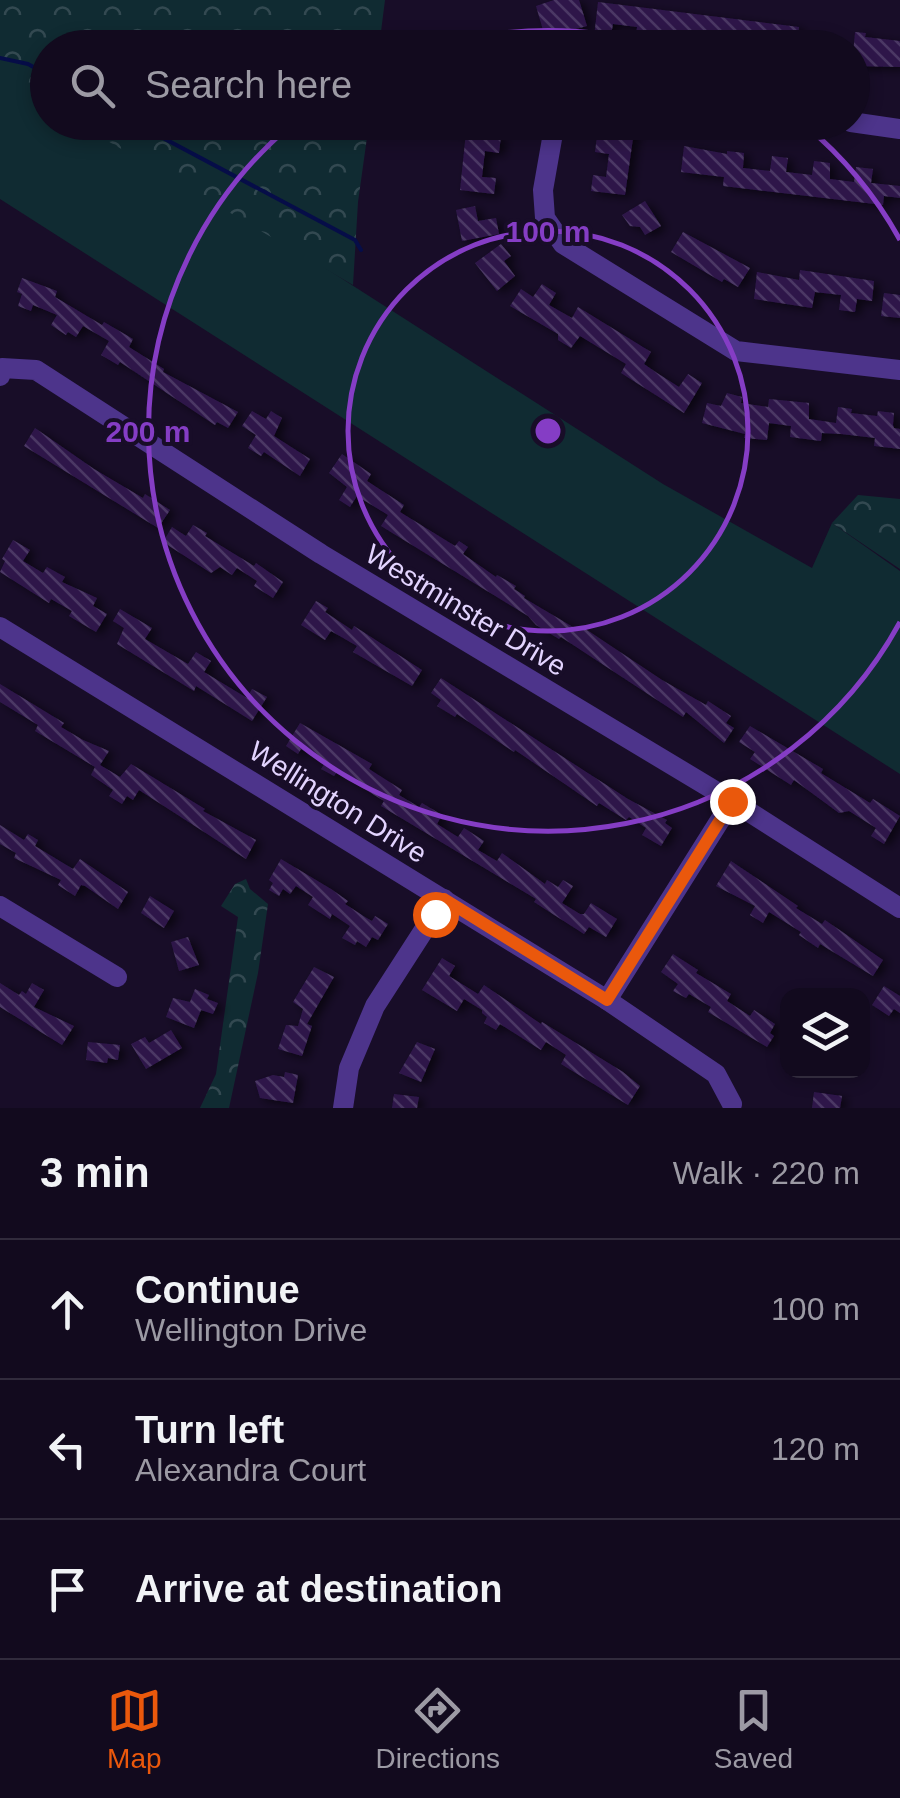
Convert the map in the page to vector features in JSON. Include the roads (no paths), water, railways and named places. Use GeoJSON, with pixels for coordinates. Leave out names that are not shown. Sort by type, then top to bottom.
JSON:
{"type":"FeatureCollection","features":[{"type":"Feature","properties":{"kind":"street"},"geometry":{"type":"LineString","coordinates":[[870,125],[900,129]]}},
{"type":"Feature","properties":{"kind":"street"},"geometry":{"type":"LineString","coordinates":[[552,140],[543,190],[545,218],[564,244],[736,351],[900,370]]}},
{"type":"Feature","properties":{"kind":"street","name":"Westminster Drive"},"geometry":{"type":"LineString","coordinates":[[1,372],[36,370],[320,554],[732,801],[900,908]]}},
{"type":"Feature","properties":{"kind":"street","name":"Wellington Drive"},"geometry":{"type":"LineString","coordinates":[[0,627],[607,1000],[716,1074],[732,1104]]}},
{"type":"Feature","properties":{"kind":"street"},"geometry":{"type":"LineString","coordinates":[[607,1000],[732,801]]}},
{"type":"Feature","properties":{"kind":"street"},"geometry":{"type":"LineString","coordinates":[[343,1108],[348,1068],[376,1006],[444,899]]}},
{"type":"Feature","properties":{"kind":"street"},"geometry":{"type":"LineString","coordinates":[[0,906],[117,977]]}},
{"type":"Feature","properties":{"kind":"waterway"},"geometry":{"type":"LineString","coordinates":[[0,58],[30,65]]}},
{"type":"Feature","properties":{"kind":"waterway"},"geometry":{"type":"LineString","coordinates":[[167,140],[355,240],[361,250]]}}]}
